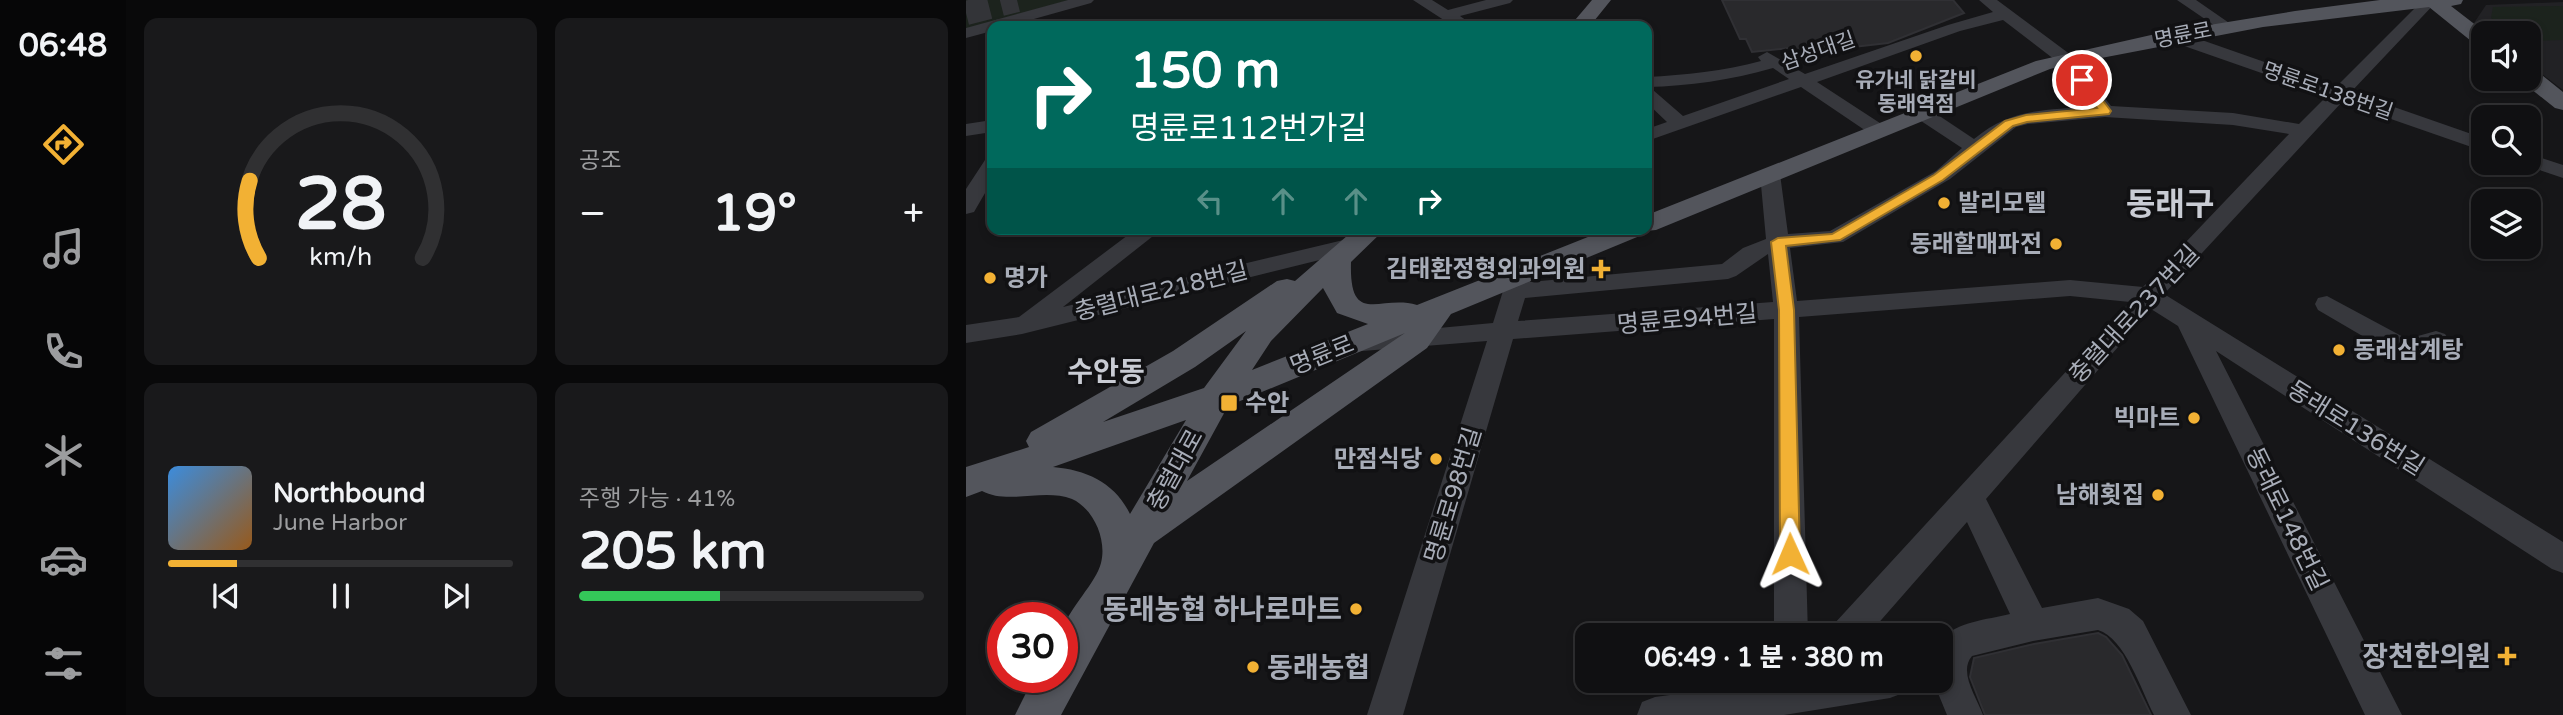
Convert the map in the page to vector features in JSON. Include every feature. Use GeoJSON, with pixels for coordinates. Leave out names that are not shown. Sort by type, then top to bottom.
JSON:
{"type":"FeatureCollection","features":[{"type":"Feature","properties":{"kind":"main road"},"geometry":{"type":"LineString","coordinates":[[1584,21],[1602,0]]}},
{"type":"Feature","properties":{"kind":"main road"},"geometry":{"type":"LineString","coordinates":[[2439,0],[2471,30]]}},
{"type":"Feature","properties":{"kind":"main road","name":"명륜로"},"geometry":{"type":"LineString","coordinates":[[1652,222],[1922,113],[2065,59],[2173,36],[2347,8],[2439,0]]}},
{"type":"Feature","properties":{"kind":"main road"},"geometry":{"type":"LineString","coordinates":[[2541,86],[2563,103]]}},
{"type":"Feature","properties":{"kind":"main road","name":"명륜로"},"geometry":{"type":"LineString","coordinates":[[972,480],[1216,397],[1447,304],[1517,283],[1610,235]]}},
{"type":"Feature","properties":{"kind":"main road"},"geometry":{"type":"LineString","coordinates":[[1346,252],[1337,291],[1357,312],[1390,315],[1447,304]]}},
{"type":"Feature","properties":{"kind":"main road"},"geometry":{"type":"LineString","coordinates":[[972,480],[1184,359],[1287,288],[1346,252]]}},
{"type":"Feature","properties":{"kind":"main road","name":"충렬대로"},"geometry":{"type":"LineString","coordinates":[[1078,642],[1216,397],[1260,334],[1293,299],[1346,252]]}},
{"type":"Feature","properties":{"kind":"main road"},"geometry":{"type":"LineString","coordinates":[[972,480],[1046,480],[1078,485],[1098,498],[1114,519],[1130,550],[1416,340],[1447,304]]}},
{"type":"Feature","properties":{"kind":"main road"},"geometry":{"type":"LineString","coordinates":[[1037,715],[1049,693]]}},
{"type":"Feature","properties":{"kind":"street"},"geometry":{"type":"LineString","coordinates":[[1079,18],[1088,0]]}},
{"type":"Feature","properties":{"kind":"street"},"geometry":{"type":"LineString","coordinates":[[1010,21],[1088,0]]}},
{"type":"Feature","properties":{"kind":"street"},"geometry":{"type":"LineString","coordinates":[[1421,0],[1457,21]]}},
{"type":"Feature","properties":{"kind":"street"},"geometry":{"type":"LineString","coordinates":[[1446,15],[1505,0]]}},
{"type":"Feature","properties":{"kind":"street"},"geometry":{"type":"LineString","coordinates":[[1987,0],[2065,59],[2105,111]]}},
{"type":"Feature","properties":{"kind":"street"},"geometry":{"type":"LineString","coordinates":[[2185,0],[2227,27]]}},
{"type":"Feature","properties":{"kind":"street","name":"충렬대로237번길"},"geometry":{"type":"LineString","coordinates":[[1857,623],[2148,296],[2303,131],[2439,0]]}},
{"type":"Feature","properties":{"kind":"street","name":"삼성대길"},"geometry":{"type":"LineString","coordinates":[[1652,133],[1954,28],[2006,14]]}},
{"type":"Feature","properties":{"kind":"street"},"geometry":{"type":"LineString","coordinates":[[966,33],[987,27]]}},
{"type":"Feature","properties":{"kind":"street","name":"명륜로138번길"},"geometry":{"type":"LineString","coordinates":[[2173,36],[2471,141]]}},
{"type":"Feature","properties":{"kind":"street"},"geometry":{"type":"LineString","coordinates":[[1652,82],[1716,76],[1771,60],[1879,131]]}},
{"type":"Feature","properties":{"kind":"street"},"geometry":{"type":"LineString","coordinates":[[1652,98],[1680,123]]}},
{"type":"Feature","properties":{"kind":"street"},"geometry":{"type":"LineString","coordinates":[[2022,102],[2038,117]]}},
{"type":"Feature","properties":{"kind":"street"},"geometry":{"type":"LineString","coordinates":[[1517,283],[1728,271],[1751,253],[1778,242],[1835,237],[1938,177],[2009,123],[2038,117],[2105,111],[2233,119],[2303,131]]}},
{"type":"Feature","properties":{"kind":"street"},"geometry":{"type":"LineString","coordinates":[[1922,113],[1975,148]]}},
{"type":"Feature","properties":{"kind":"street"},"geometry":{"type":"LineString","coordinates":[[966,130],[987,128]]}},
{"type":"Feature","properties":{"kind":"street"},"geometry":{"type":"LineString","coordinates":[[2541,164],[2563,172]]}},
{"type":"Feature","properties":{"kind":"street"},"geometry":{"type":"LineString","coordinates":[[966,207],[987,172]]}},
{"type":"Feature","properties":{"kind":"street"},"geometry":{"type":"LineString","coordinates":[[1770,174],[1786,310],[1791,623]]}},
{"type":"Feature","properties":{"kind":"street"},"geometry":{"type":"LineString","coordinates":[[1022,325],[1143,235]]}},
{"type":"Feature","properties":{"kind":"street","name":"충렬대로218번길"},"geometry":{"type":"LineString","coordinates":[[966,334],[1022,325],[1346,252]]}},
{"type":"Feature","properties":{"kind":"street","name":"명륜로98번길"},"geometry":{"type":"LineString","coordinates":[[1385,715],[1517,283]]}},
{"type":"Feature","properties":{"kind":"street","name":"명륜로94번길"},"geometry":{"type":"LineString","coordinates":[[1350,343],[1502,334],[2070,288],[2148,296]]}},
{"type":"Feature","properties":{"kind":"street","name":"동래로136번길"},"geometry":{"type":"LineString","coordinates":[[2148,296],[2563,559]]}},
{"type":"Feature","properties":{"kind":"street"},"geometry":{"type":"LineString","coordinates":[[2327,304],[2404,349],[2436,340]]}},
{"type":"Feature","properties":{"kind":"street","name":"동래로148번길"},"geometry":{"type":"LineString","coordinates":[[2189,322],[2384,715]]}},
{"type":"Feature","properties":{"kind":"street"},"geometry":{"type":"LineString","coordinates":[[1969,495],[2033,625]]}},
{"type":"Feature","properties":{"kind":"street"},"geometry":{"type":"LineString","coordinates":[[1953,652],[1961,642],[2033,625],[2098,614],[2117,620],[2131,632],[2173,715]]}},
{"type":"Feature","properties":{"kind":"street"},"geometry":{"type":"LineString","coordinates":[[1953,689],[1965,715]]}},
{"type":"Feature","properties":{"kind":"street"},"geometry":{"type":"LineString","coordinates":[[1655,715],[1796,693]]}},
{"type":"Feature","properties":{"kind":"shaded area"},"geometry":{"type":"Polygon","coordinates":[[[966,0],[1069,0],[987,21],[966,29],[966,0]]]}},
{"type":"Feature","properties":{"kind":"shaded area"},"geometry":{"type":"Polygon","coordinates":[[[2563,2],[2563,90],[2541,73],[2541,21],[2475,21],[2486,5],[2563,2]]]}},
{"type":"Feature","properties":{"kind":"shaded area"},"geometry":{"type":"Polygon","coordinates":[[[2563,6],[2563,40],[2541,41],[2541,21],[2495,21],[2491,18],[2493,7],[2563,6]]]}},
{"type":"Feature","properties":{"kind":"building"},"geometry":{"type":"Polygon","coordinates":[[[1722,0],[1953,0],[1964,13],[1888,43],[1792,54],[1789,48],[1752,52],[1746,39],[1740,39],[1722,0]]]}},
{"type":"Feature","properties":{"kind":"building"},"geometry":{"type":"Polygon","coordinates":[[[2098,633],[2106,637],[2122,655],[2151,715],[1985,715],[1970,677],[1974,658],[2098,633]]]}},
{"type":"Feature","properties":{"kind":"tunnel"},"geometry":{"type":"LineString","coordinates":[[966,13],[1017,0]]}},
{"type":"Feature","properties":{"kind":"place","name":"유가네 닭갈비 동래역점"},"geometry":{"type":"Point","coordinates":[1916,56]}},
{"type":"Feature","properties":{"kind":"place","name":"발리모텔"},"geometry":{"type":"Point","coordinates":[1944,203]}},
{"type":"Feature","properties":{"kind":"place","name":"동래할매파전"},"geometry":{"type":"Point","coordinates":[2056,244]}},
{"type":"Feature","properties":{"kind":"place","name":"김태환정형외과의원"},"geometry":{"type":"Point","coordinates":[1601,269]}},
{"type":"Feature","properties":{"kind":"place","name":"명가"},"geometry":{"type":"Point","coordinates":[990,278]}},
{"type":"Feature","properties":{"kind":"place","name":"동래삼계탕"},"geometry":{"type":"Point","coordinates":[2339,350]}},
{"type":"Feature","properties":{"kind":"place","name":"수안"},"geometry":{"type":"Point","coordinates":[1229,403]}},
{"type":"Feature","properties":{"kind":"place","name":"빅마트"},"geometry":{"type":"Point","coordinates":[2194,418]}},
{"type":"Feature","properties":{"kind":"place","name":"만점식당"},"geometry":{"type":"Point","coordinates":[1436,459]}},
{"type":"Feature","properties":{"kind":"place","name":"남해횟집"},"geometry":{"type":"Point","coordinates":[2158,495]}},
{"type":"Feature","properties":{"kind":"place","name":"동래농협 하나로마트"},"geometry":{"type":"Point","coordinates":[1356,609]}},
{"type":"Feature","properties":{"kind":"place","name":"장천한의원"},"geometry":{"type":"Point","coordinates":[2507,656]}},
{"type":"Feature","properties":{"kind":"place","name":"동래농협"},"geometry":{"type":"Point","coordinates":[1253,667]}},
{"type":"Feature","properties":{"kind":"district","name":"동래구"},"geometry":{"type":"Point","coordinates":[2170,204]}},
{"type":"Feature","properties":{"kind":"district","name":"수안동"},"geometry":{"type":"Point","coordinates":[1106,371]}},
{"type":"Feature","properties":{"kind":"route"},"geometry":{"type":"LineString","coordinates":[[1790,554],[1786,310],[1778,242],[1835,237],[1938,177],[2009,123],[2026,118],[2105,111],[2082,80]]}}]}
